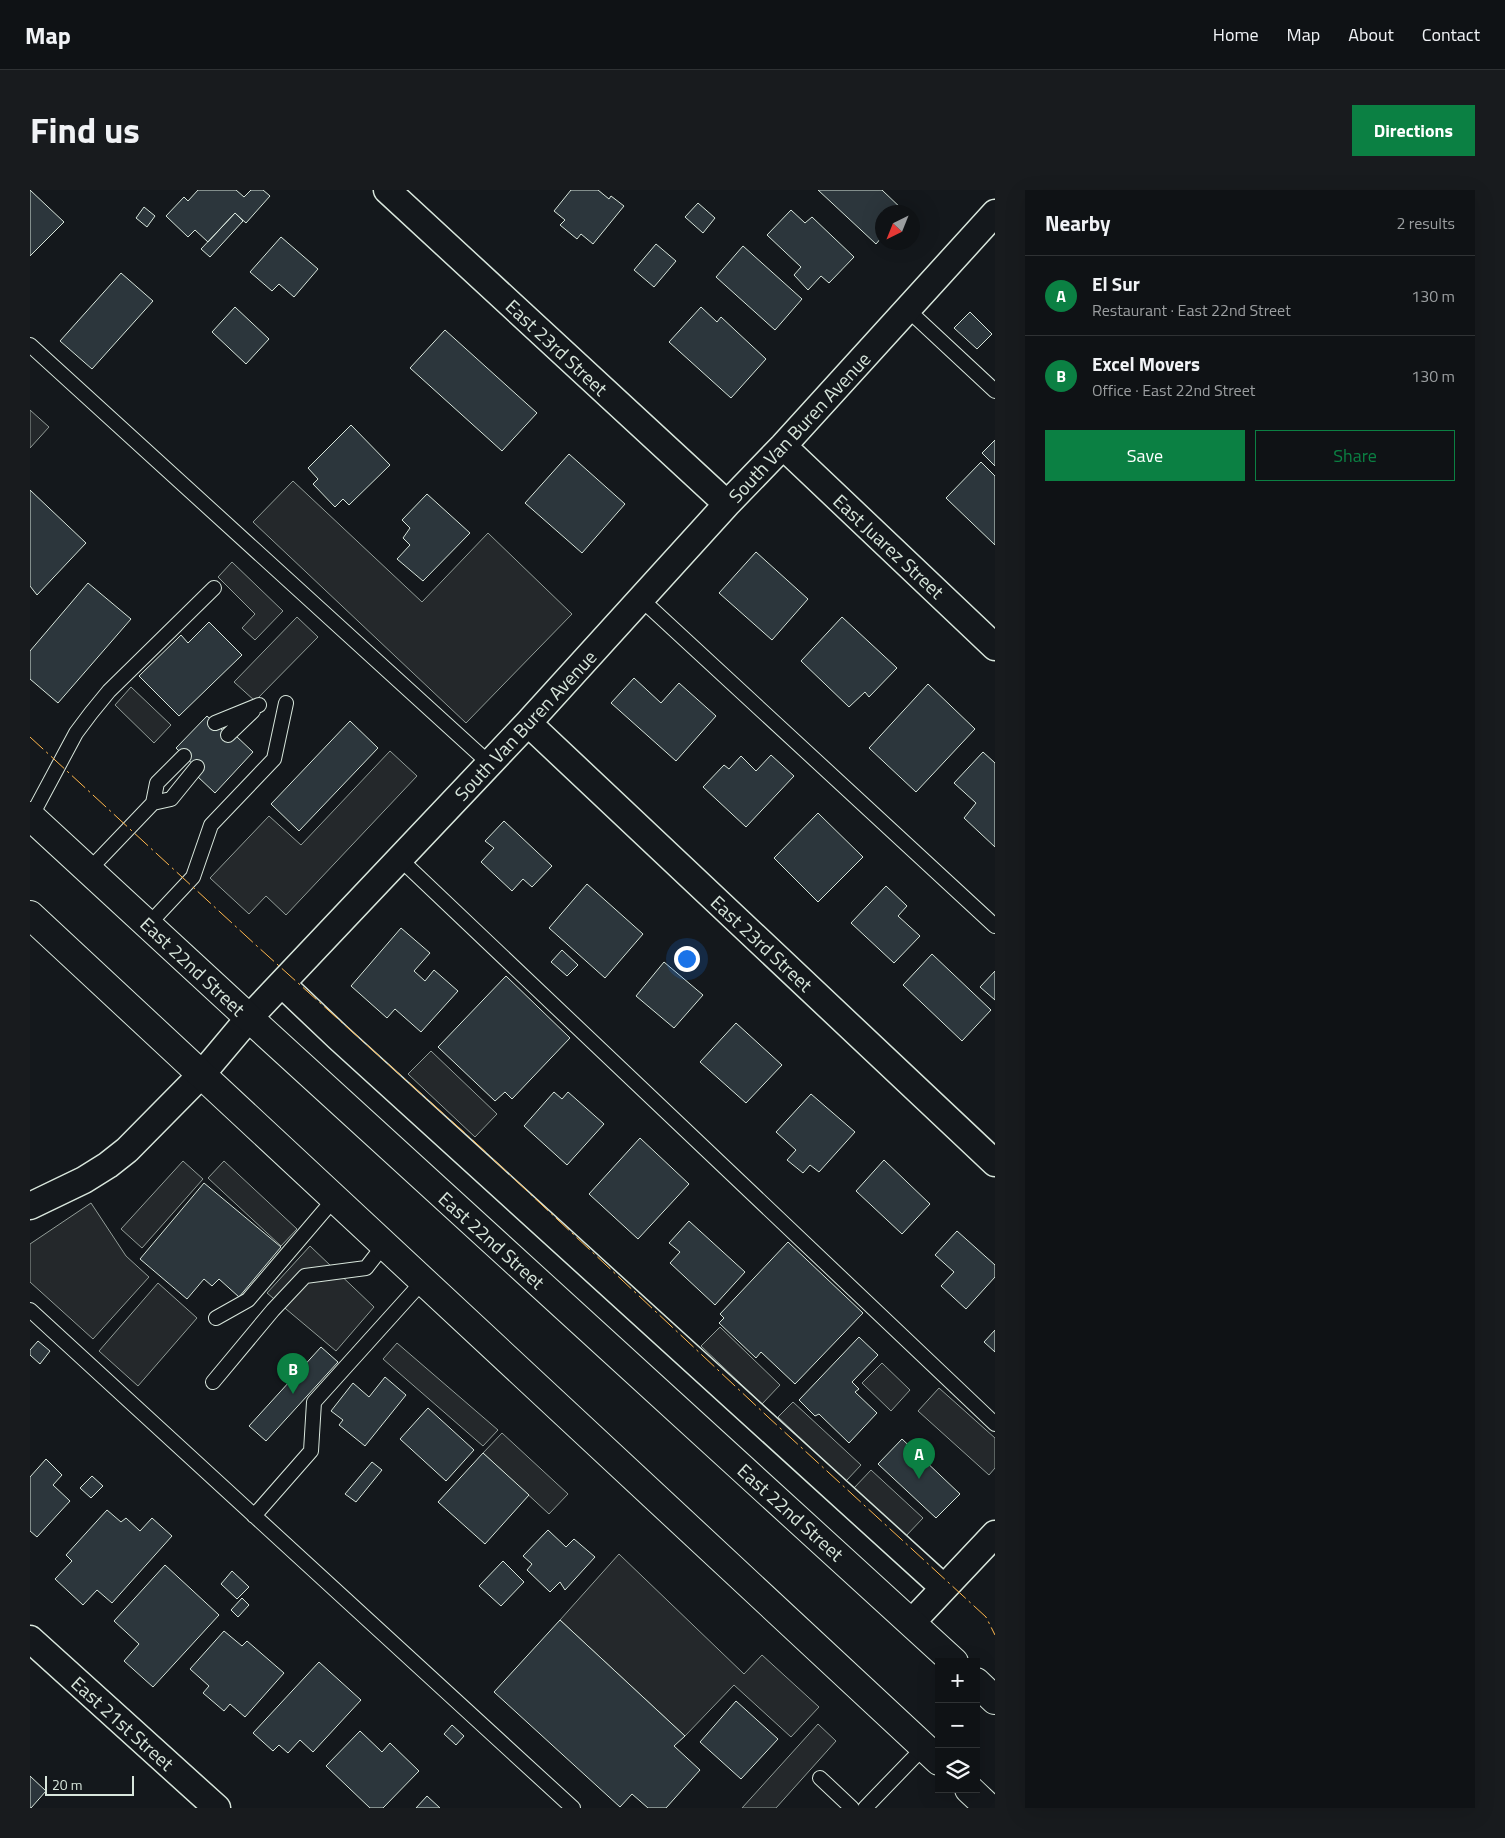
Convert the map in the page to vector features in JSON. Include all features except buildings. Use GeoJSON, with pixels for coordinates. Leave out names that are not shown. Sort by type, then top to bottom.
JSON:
{"type":"FeatureCollection","features":[{"type":"Feature","properties":{"kind":"main road","name":"East 22nd Street"},"geometry":{"type":"LineString","coordinates":[[31,817],[950,1658]]}},
{"type":"Feature","properties":{"kind":"main road"},"geometry":{"type":"LineString","coordinates":[[30,915],[931,1754]]}},
{"type":"Feature","properties":{"kind":"main road"},"geometry":{"type":"LineString","coordinates":[[980,1686],[995,1700]]}},
{"type":"Feature","properties":{"kind":"main road"},"geometry":{"type":"LineString","coordinates":[[973,1793],[989,1808]]}},
{"type":"Feature","properties":{"kind":"street","name":"East 23rd Street"},"geometry":{"type":"LineString","coordinates":[[387,190],[727,504]]}},
{"type":"Feature","properties":{"kind":"street","name":"South Van Buren Avenue"},"geometry":{"type":"LineString","coordinates":[[30,1206],[84,1180],[108,1165],[127,1150],[202,1074],[249,1018],[528,724],[727,504],[783,446],[995,213]]}},
{"type":"Feature","properties":{"kind":"street","name":"East Juarez Street"},"geometry":{"type":"LineString","coordinates":[[783,446],[995,647]]}},
{"type":"Feature","properties":{"kind":"street","name":"East 23rd Street"},"geometry":{"type":"LineString","coordinates":[[528,724],[995,1163]]}},
{"type":"Feature","properties":{"kind":"street"},"geometry":{"type":"LineString","coordinates":[[282,984],[944,1588]]}},
{"type":"Feature","properties":{"kind":"street"},"geometry":{"type":"LineString","coordinates":[[912,1622],[995,1534]]}},
{"type":"Feature","properties":{"kind":"street","name":"East 21st Street"},"geometry":{"type":"LineString","coordinates":[[30,1639],[217,1808]]}},
{"type":"Feature","properties":{"kind":"lane"},"geometry":{"type":"LineString","coordinates":[[908,310],[995,391]]}},
{"type":"Feature","properties":{"kind":"lane"},"geometry":{"type":"LineString","coordinates":[[30,345],[490,764]]}},
{"type":"Feature","properties":{"kind":"lane"},"geometry":{"type":"LineString","coordinates":[[31,817],[76,733],[108,691],[214,588]]}},
{"type":"Feature","properties":{"kind":"lane"},"geometry":{"type":"LineString","coordinates":[[641,599],[995,926]]}},
{"type":"Feature","properties":{"kind":"lane"},"geometry":{"type":"LineString","coordinates":[[148,925],[193,877],[211,825],[274,759],[286,703]]}},
{"type":"Feature","properties":{"kind":"lane"},"geometry":{"type":"LineString","coordinates":[[215,723],[258,705],[228,735]]}},
{"type":"Feature","properties":{"kind":"lane"},"geometry":{"type":"LineString","coordinates":[[89,870],[153,803],[157,783],[184,756]]}},
{"type":"Feature","properties":{"kind":"lane"},"geometry":{"type":"LineString","coordinates":[[153,803],[171,799],[197,768]]}},
{"type":"Feature","properties":{"kind":"lane"},"geometry":{"type":"LineString","coordinates":[[400,859],[995,1424]]}},
{"type":"Feature","properties":{"kind":"lane"},"geometry":{"type":"LineString","coordinates":[[216,1318],[248,1300],[335,1198]]}},
{"type":"Feature","properties":{"kind":"lane"},"geometry":{"type":"LineString","coordinates":[[213,1382],[305,1276],[366,1268],[384,1245]]}},
{"type":"Feature","properties":{"kind":"lane"},"geometry":{"type":"LineString","coordinates":[[254,1516],[311,1451],[314,1402],[423,1281]]}},
{"type":"Feature","properties":{"kind":"lane"},"geometry":{"type":"LineString","coordinates":[[30,1310],[573,1808]]}},
{"type":"Feature","properties":{"kind":"lane"},"geometry":{"type":"LineString","coordinates":[[865,1808],[931,1754]]}},
{"type":"Feature","properties":{"kind":"lane"},"geometry":{"type":"LineString","coordinates":[[820,1778],[852,1808]]}},
{"type":"Feature","properties":{"kind":"shaded area"},"geometry":{"type":"Polygon","coordinates":[[[30,410],[49,427],[30,448],[30,410]]]}},
{"type":"Feature","properties":{"kind":"shaded area"},"geometry":{"type":"Polygon","coordinates":[[[293,481],[422,602],[488,533],[572,614],[466,723],[253,522],[293,481]]]}},
{"type":"Feature","properties":{"kind":"shaded area"},"geometry":{"type":"Polygon","coordinates":[[[232,562],[283,611],[255,640],[242,628],[255,614],[218,577],[232,562]]]}},
{"type":"Feature","properties":{"kind":"shaded area"},"geometry":{"type":"Polygon","coordinates":[[[297,617],[318,637],[255,701],[234,682],[297,617]]]}},
{"type":"Feature","properties":{"kind":"shaded area"},"geometry":{"type":"Polygon","coordinates":[[[131,687],[171,725],[154,743],[115,705],[131,687]]]}},
{"type":"Feature","properties":{"kind":"shaded area"},"geometry":{"type":"Polygon","coordinates":[[[390,751],[417,776],[286,915],[266,896],[249,914],[210,878],[269,816],[301,845],[390,751]]]}},
{"type":"Feature","properties":{"kind":"shaded area"},"geometry":{"type":"Polygon","coordinates":[[[431,1051],[497,1114],[475,1137],[408,1074],[431,1051]]]}},
{"type":"Feature","properties":{"kind":"shaded area"},"geometry":{"type":"Polygon","coordinates":[[[183,1161],[203,1179],[142,1248],[121,1229],[183,1161]]]}},
{"type":"Feature","properties":{"kind":"shaded area"},"geometry":{"type":"Polygon","coordinates":[[[224,1161],[297,1229],[281,1246],[208,1178],[224,1161]]]}},
{"type":"Feature","properties":{"kind":"shaded area"},"geometry":{"type":"Polygon","coordinates":[[[91,1203],[126,1256],[149,1277],[93,1339],[30,1282],[30,1244],[91,1203]]]}},
{"type":"Feature","properties":{"kind":"shaded area"},"geometry":{"type":"Polygon","coordinates":[[[310,1246],[374,1307],[336,1351],[267,1293],[310,1246]]]}},
{"type":"Feature","properties":{"kind":"shaded area"},"geometry":{"type":"Polygon","coordinates":[[[158,1283],[197,1318],[138,1386],[99,1351],[158,1283]]]}},
{"type":"Feature","properties":{"kind":"shaded area"},"geometry":{"type":"Polygon","coordinates":[[[720,1327],[780,1385],[762,1404],[701,1346],[720,1327]]]}},
{"type":"Feature","properties":{"kind":"shaded area"},"geometry":{"type":"Polygon","coordinates":[[[397,1343],[498,1430],[483,1446],[383,1359],[397,1343]]]}},
{"type":"Feature","properties":{"kind":"shaded area"},"geometry":{"type":"Polygon","coordinates":[[[882,1363],[910,1390],[891,1411],[862,1383],[882,1363]]]}},
{"type":"Feature","properties":{"kind":"shaded area"},"geometry":{"type":"Polygon","coordinates":[[[939,1388],[995,1438],[995,1468],[989,1475],[918,1411],[939,1388]]]}},
{"type":"Feature","properties":{"kind":"shaded area"},"geometry":{"type":"Polygon","coordinates":[[[793,1402],[861,1465],[846,1481],[778,1417],[793,1402]]]}},
{"type":"Feature","properties":{"kind":"shaded area"},"geometry":{"type":"Polygon","coordinates":[[[502,1433],[568,1494],[549,1514],[483,1453],[502,1433]]]}},
{"type":"Feature","properties":{"kind":"shaded area"},"geometry":{"type":"Polygon","coordinates":[[[871,1470],[923,1518],[905,1537],[853,1489],[871,1470]]]}},
{"type":"Feature","properties":{"kind":"shaded area"},"geometry":{"type":"Polygon","coordinates":[[[619,1554],[744,1674],[762,1655],[819,1707],[791,1737],[734,1685],[685,1736],[560,1620],[619,1554]]]}},
{"type":"Feature","properties":{"kind":"shaded area"},"geometry":{"type":"Polygon","coordinates":[[[818,1724],[836,1741],[776,1808],[742,1808],[818,1724]]]}},
{"type":"Feature","properties":{"kind":"power"},"geometry":{"type":"LineString","coordinates":[[30,737],[258,947],[477,1144],[767,1416],[986,1617],[995,1635]]}},
{"type":"Feature","properties":{"kind":"place","name":"Excel Movers"},"geometry":{"type":"Point","coordinates":[293,1394]}},
{"type":"Feature","properties":{"kind":"place","name":"El Sur"},"geometry":{"type":"Point","coordinates":[919,1479]}}]}
